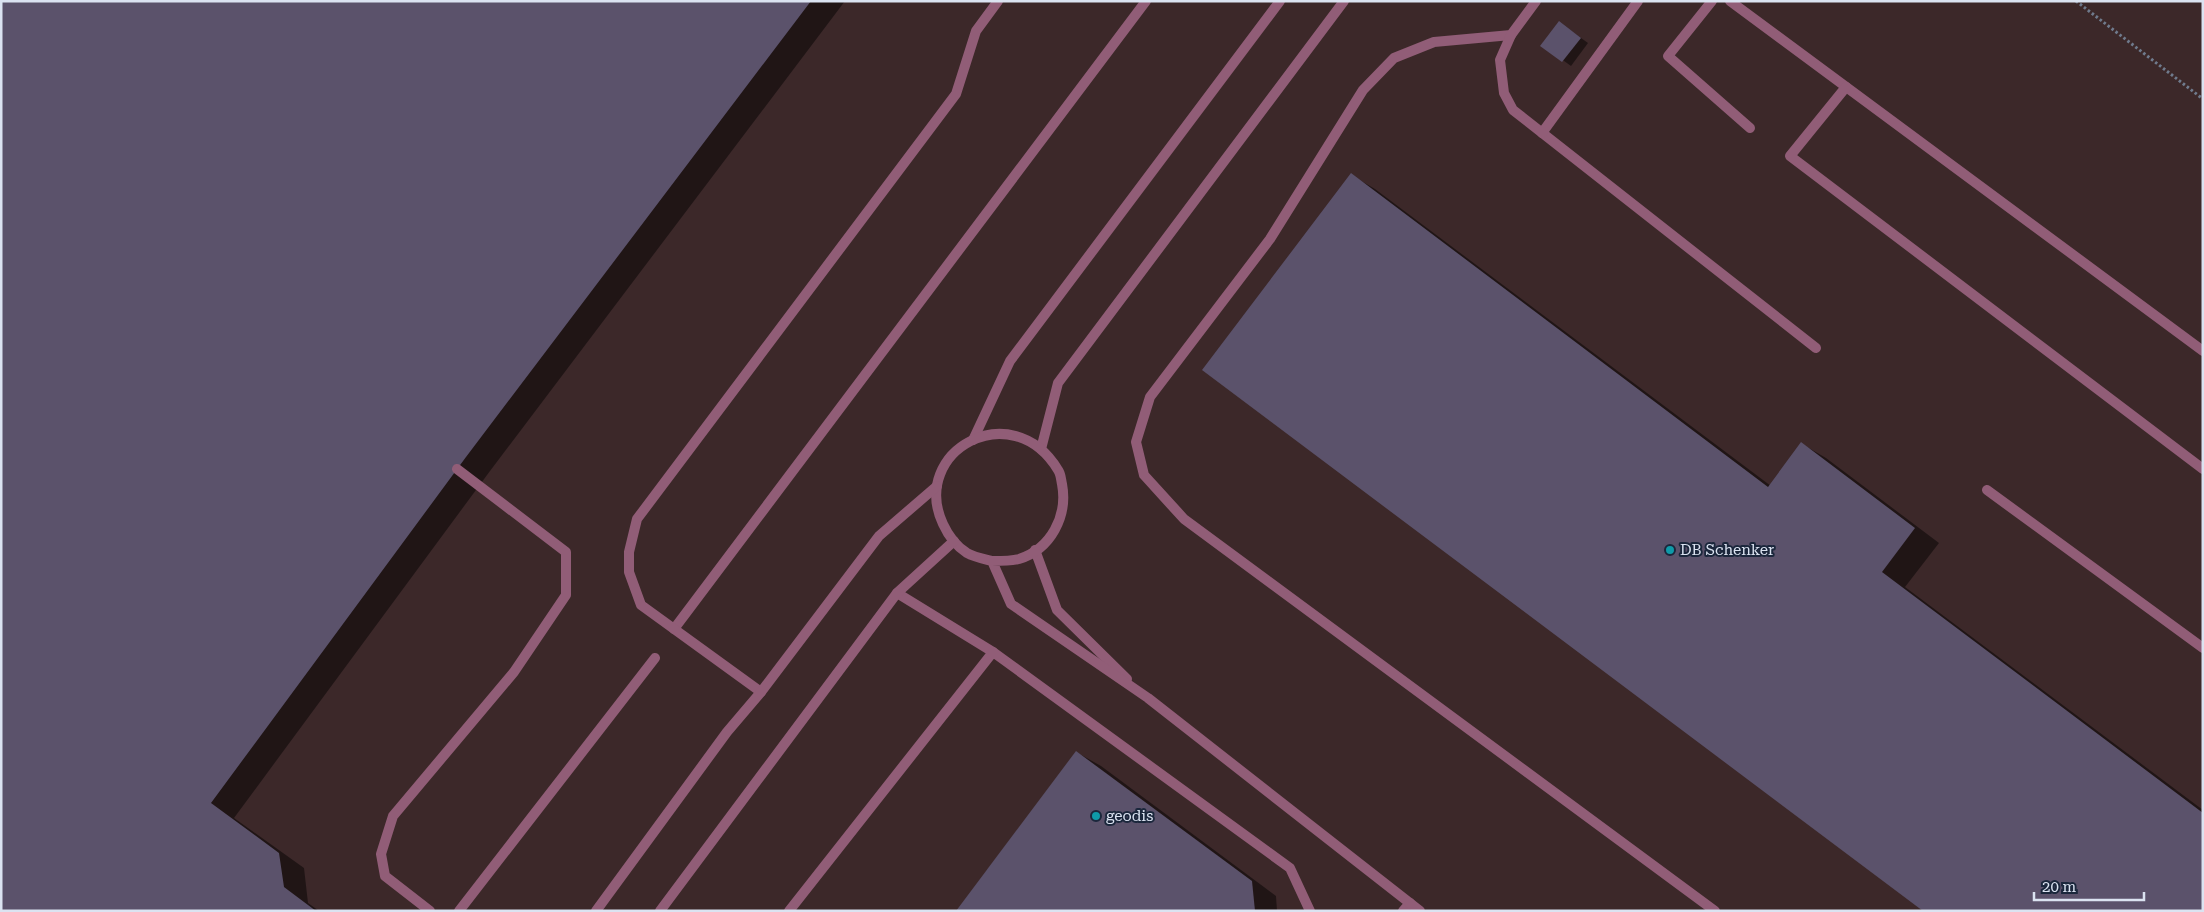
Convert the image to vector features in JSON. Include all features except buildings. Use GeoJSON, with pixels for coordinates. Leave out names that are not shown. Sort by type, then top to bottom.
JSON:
{"type":"FeatureCollection","features":[{"type":"Feature","properties":{"kind":"street"},"geometry":{"type":"LineString","coordinates":[[761,692],[641,604],[629,572],[629,552],[637,519],[956,94],[976,31],[998,1]]}},
{"type":"Feature","properties":{"kind":"street"},"geometry":{"type":"LineString","coordinates":[[674,629],[1146,1]]}},
{"type":"Feature","properties":{"kind":"street"},"geometry":{"type":"LineString","coordinates":[[973,440],[1010,361],[1280,1]]}},
{"type":"Feature","properties":{"kind":"street"},"geometry":{"type":"LineString","coordinates":[[1041,448],[1058,383],[1344,1]]}},
{"type":"Feature","properties":{"kind":"street"},"geometry":{"type":"LineString","coordinates":[[1536,1],[1511,35],[1500,60],[1504,93],[1513,110],[1816,348]]}},
{"type":"Feature","properties":{"kind":"street"},"geometry":{"type":"LineString","coordinates":[[1542,133],[1638,1]]}},
{"type":"Feature","properties":{"kind":"street"},"geometry":{"type":"LineString","coordinates":[[1712,1],[1668,56],[1750,128]]}},
{"type":"Feature","properties":{"kind":"street"},"geometry":{"type":"LineString","coordinates":[[1730,1],[2203,351]]}},
{"type":"Feature","properties":{"kind":"street"},"geometry":{"type":"LineString","coordinates":[[1511,35],[1434,42],[1394,58],[1363,90],[1270,239],[1150,397],[1136,442],[1144,475],[1184,519],[1715,911]]}},
{"type":"Feature","properties":{"kind":"street"},"geometry":{"type":"LineString","coordinates":[[1846,87],[1790,156],[2203,469]]}},
{"type":"Feature","properties":{"kind":"street"},"geometry":{"type":"LineString","coordinates":[[1006,433],[1028,439],[1041,448],[1047,453],[1060,472],[1064,498],[1058,525],[1042,546],[1019,559],[992,561],[967,553],[948,535],[937,512],[937,486],[946,461],[962,445],[983,435],[1006,433]]}},
{"type":"Feature","properties":{"kind":"street"},"geometry":{"type":"LineString","coordinates":[[430,911],[385,876],[381,854],[393,816],[514,672],[566,595],[566,552],[457,469]]}},
{"type":"Feature","properties":{"kind":"street"},"geometry":{"type":"LineString","coordinates":[[596,911],[727,732],[761,692],[879,536],[937,486]]}},
{"type":"Feature","properties":{"kind":"street"},"geometry":{"type":"LineString","coordinates":[[1987,490],[2203,648]]}},
{"type":"Feature","properties":{"kind":"street"},"geometry":{"type":"LineString","coordinates":[[660,911],[898,593],[954,541]]}},
{"type":"Feature","properties":{"kind":"street"},"geometry":{"type":"LineString","coordinates":[[1035,550],[1057,610],[1148,698]]}},
{"type":"Feature","properties":{"kind":"street"},"geometry":{"type":"LineString","coordinates":[[992,561],[1011,604],[1148,698],[1407,907],[1420,911]]}},
{"type":"Feature","properties":{"kind":"street"},"geometry":{"type":"LineString","coordinates":[[898,593],[993,652],[1290,868],[1310,911]]}},
{"type":"Feature","properties":{"kind":"street"},"geometry":{"type":"LineString","coordinates":[[789,911],[993,652]]}},
{"type":"Feature","properties":{"kind":"street"},"geometry":{"type":"LineString","coordinates":[[459,911],[655,658]]}},
{"type":"Feature","properties":{"kind":"path"},"geometry":{"type":"LineString","coordinates":[[2076,1],[2203,99]]}},
{"type":"Feature","properties":{"kind":"shaded area"},"geometry":{"type":"Polygon","coordinates":[[[1,1],[2203,1],[2203,911],[1,911],[1,1]]]}},
{"type":"Feature","properties":{"kind":"place","name":"DB Schenker"},"geometry":{"type":"Point","coordinates":[1670,550]}},
{"type":"Feature","properties":{"kind":"place","name":"geodis"},"geometry":{"type":"Point","coordinates":[1096,816]}}]}
